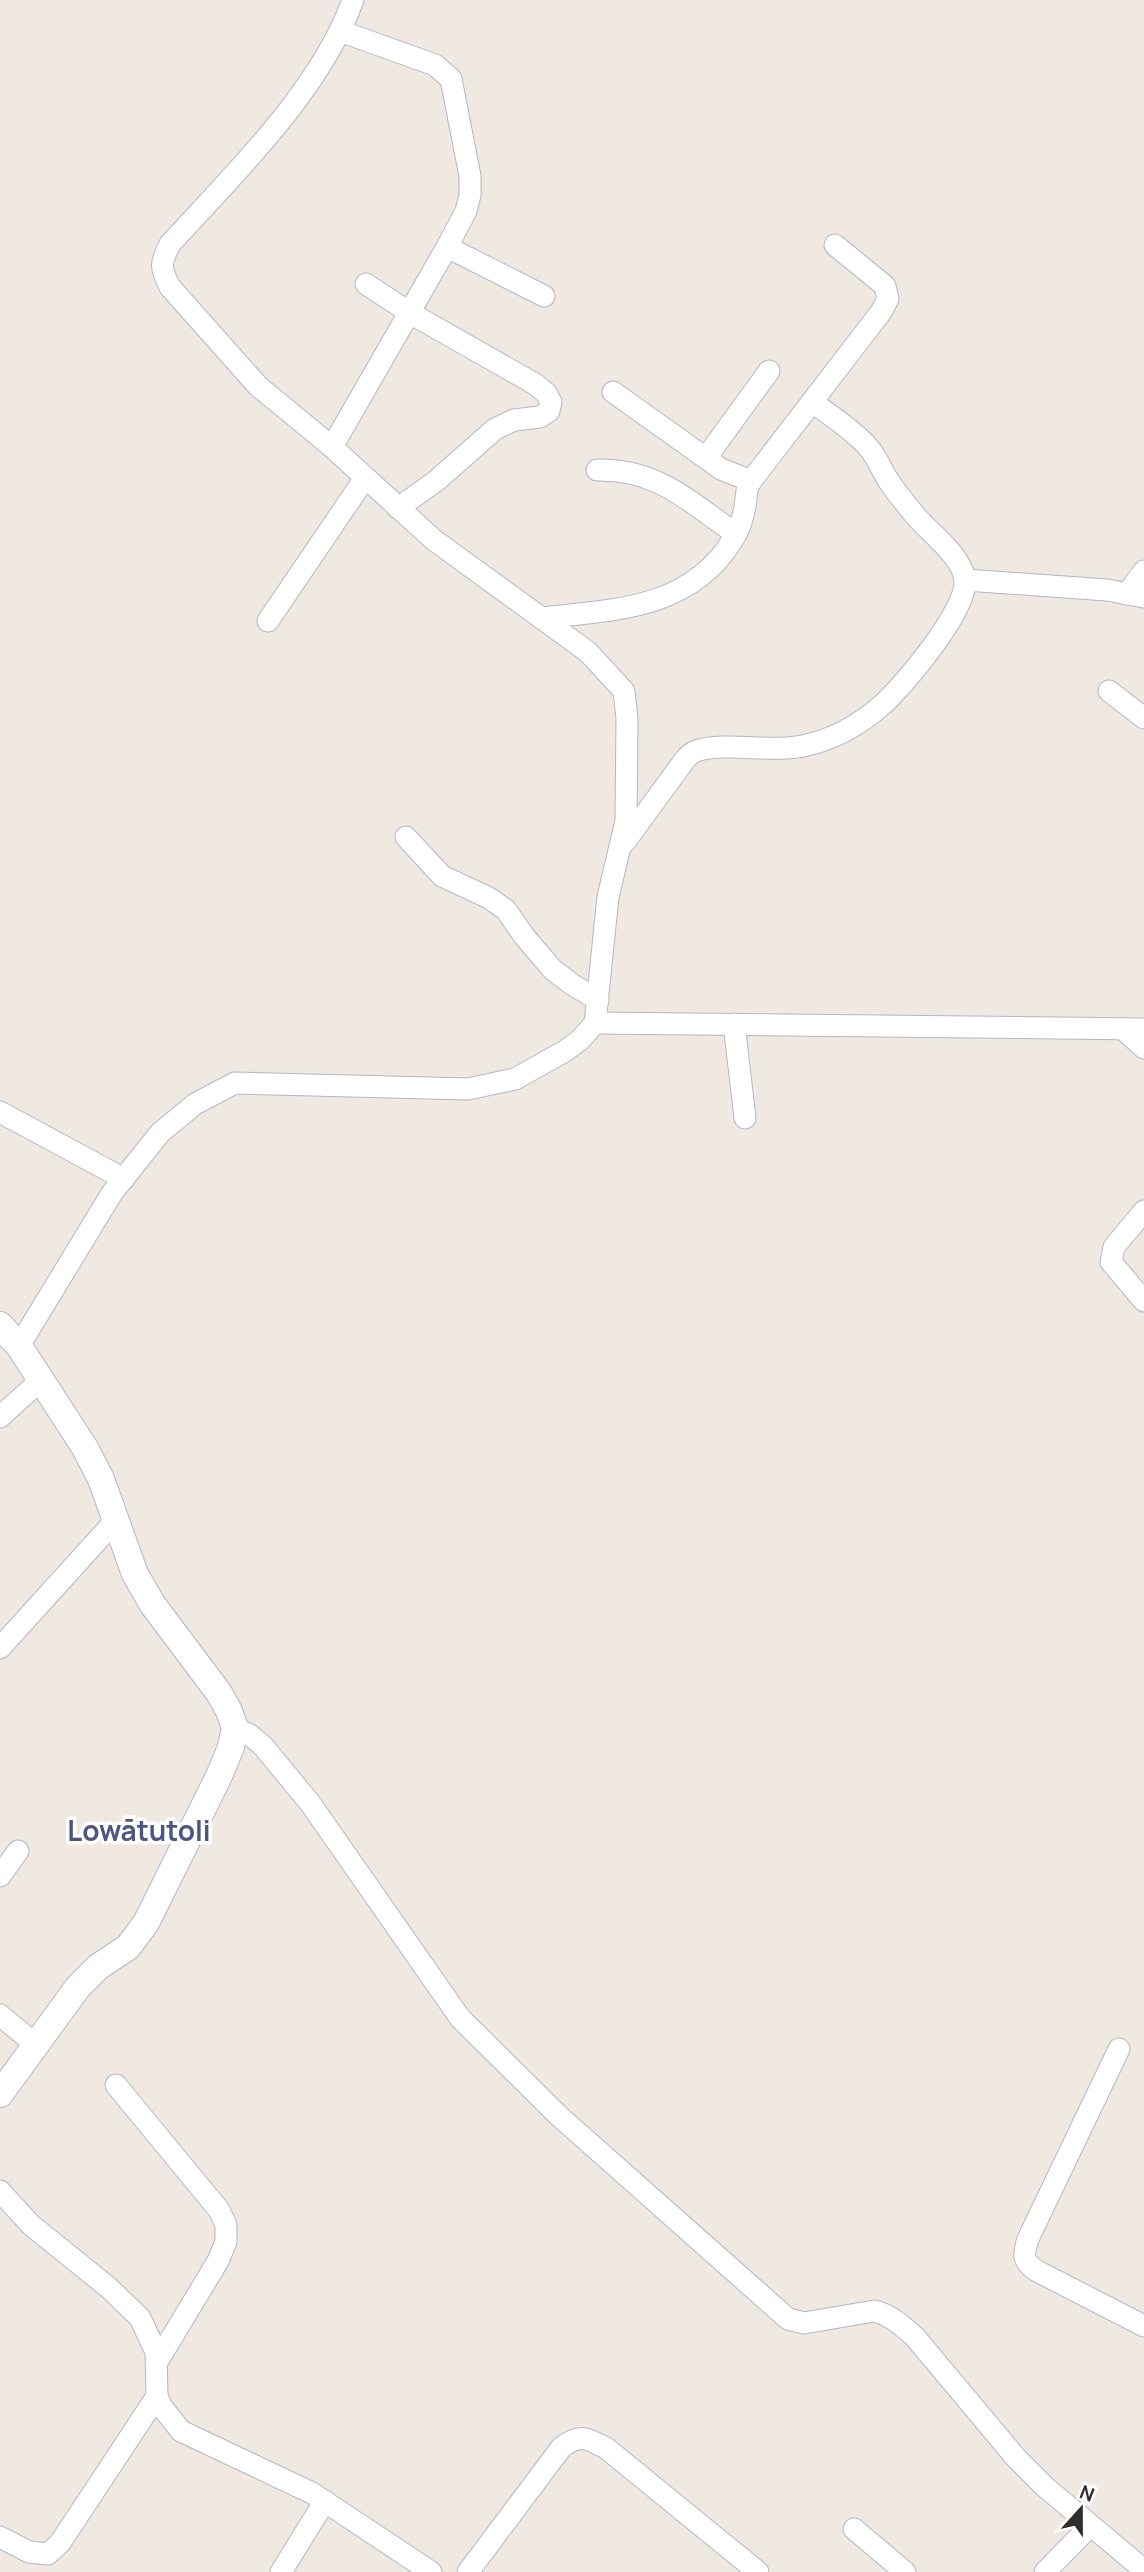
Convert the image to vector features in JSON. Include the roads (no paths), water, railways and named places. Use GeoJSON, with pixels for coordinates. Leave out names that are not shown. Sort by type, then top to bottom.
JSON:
{"type":"FeatureCollection","features":[{"type":"Feature","properties":{"kind":"street"},"geometry":{"type":"LineString","coordinates":[[19,1346],[113,1193],[160,1133],[195,1104],[235,1083],[468,1089],[515,1079],[565,1051],[580,1040],[594,1023],[608,897],[625,821],[627,719],[624,691],[588,652],[434,540],[332,447],[258,386],[170,287],[163,273],[161,260],[170,244],[265,139],[302,90],[340,31],[354,0]]}},
{"type":"Feature","properties":{"kind":"street"},"geometry":{"type":"LineString","coordinates":[[332,447],[447,247],[466,211],[470,195],[470,176],[451,79],[435,65],[340,31]]}},
{"type":"Feature","properties":{"kind":"street"},"geometry":{"type":"LineString","coordinates":[[541,618],[635,605],[672,596],[708,571],[736,534],[746,504],[745,494],[751,481],[881,312],[888,299],[885,286],[835,245]]}},
{"type":"Feature","properties":{"kind":"street"},"geometry":{"type":"LineString","coordinates":[[447,247],[544,296]]}},
{"type":"Feature","properties":{"kind":"street"},"geometry":{"type":"LineString","coordinates":[[366,284],[410,313],[535,384],[546,393],[551,402],[549,411],[540,417],[513,420],[495,429],[436,481],[398,508]]}},
{"type":"Feature","properties":{"kind":"street"},"geometry":{"type":"LineString","coordinates":[[706,458],[769,371]]}},
{"type":"Feature","properties":{"kind":"street"},"geometry":{"type":"LineString","coordinates":[[613,392],[730,474],[751,481]]}},
{"type":"Feature","properties":{"kind":"street"},"geometry":{"type":"LineString","coordinates":[[619,850],[690,754],[714,748],[776,749],[809,745],[852,727],[882,706],[940,637],[960,604],[965,580],[951,551],[915,515],[888,479],[877,456],[859,437],[812,402]]}},
{"type":"Feature","properties":{"kind":"street"},"geometry":{"type":"LineString","coordinates":[[597,470],[622,469],[659,481],[736,534]]}},
{"type":"Feature","properties":{"kind":"street"},"geometry":{"type":"LineString","coordinates":[[268,621],[365,478]]}},
{"type":"Feature","properties":{"kind":"street"},"geometry":{"type":"LineString","coordinates":[[965,580],[1107,590],[1135,596],[1144,572]]}},
{"type":"Feature","properties":{"kind":"street"},"geometry":{"type":"LineString","coordinates":[[1109,691],[1144,718]]}},
{"type":"Feature","properties":{"kind":"street"},"geometry":{"type":"LineString","coordinates":[[406,837],[442,876],[489,898],[506,910],[553,970],[598,1000]]}},
{"type":"Feature","properties":{"kind":"street"},"geometry":{"type":"LineString","coordinates":[[594,1023],[1133,1029],[1144,1048]]}},
{"type":"Feature","properties":{"kind":"street"},"geometry":{"type":"LineString","coordinates":[[734,1024],[745,1118]]}},
{"type":"Feature","properties":{"kind":"street"},"geometry":{"type":"LineString","coordinates":[[0,1112],[124,1179]]}},
{"type":"Feature","properties":{"kind":"street"},"geometry":{"type":"LineString","coordinates":[[1144,1211],[1114,1247],[1111,1262],[1144,1301]]}},
{"type":"Feature","properties":{"kind":"street"},"geometry":{"type":"LineString","coordinates":[[0,1325],[19,1346],[85,1448],[102,1479],[135,1574],[153,1605],[219,1693],[235,1728],[231,1747],[219,1776],[146,1923],[128,1947],[97,1967],[78,1987],[0,2094]]}},
{"type":"Feature","properties":{"kind":"street"},"geometry":{"type":"LineString","coordinates":[[0,1417],[41,1380]]}},
{"type":"Feature","properties":{"kind":"street"},"geometry":{"type":"LineString","coordinates":[[0,1648],[116,1521]]}},
{"type":"Feature","properties":{"kind":"street"},"geometry":{"type":"LineString","coordinates":[[235,1728],[250,1735],[263,1746],[310,1803],[460,2018],[559,2116],[788,2319],[804,2323],[874,2311],[884,2313],[895,2320],[914,2336],[1017,2459],[1044,2486],[1144,2570]]}},
{"type":"Feature","properties":{"kind":"street"},"geometry":{"type":"LineString","coordinates":[[0,1876],[18,1851]]}},
{"type":"Feature","properties":{"kind":"street"},"geometry":{"type":"LineString","coordinates":[[0,2015],[36,2045]]}},
{"type":"Feature","properties":{"kind":"street"},"geometry":{"type":"LineString","coordinates":[[1119,2049],[1028,2239],[1023,2256],[1027,2264],[1037,2271],[1144,2326]]}},
{"type":"Feature","properties":{"kind":"street"},"geometry":{"type":"LineString","coordinates":[[116,2085],[219,2210],[226,2225],[226,2242],[218,2261],[157,2362]]}},
{"type":"Feature","properties":{"kind":"street"},"geometry":{"type":"LineString","coordinates":[[0,2191],[31,2225],[109,2288],[140,2318],[149,2334],[157,2362],[161,2406],[181,2431],[325,2501],[431,2572]]}},
{"type":"Feature","properties":{"kind":"street"},"geometry":{"type":"LineString","coordinates":[[0,2537],[29,2552],[48,2554],[60,2543],[158,2396]]}},
{"type":"Feature","properties":{"kind":"street"},"geometry":{"type":"LineString","coordinates":[[468,2572],[561,2448],[573,2438],[587,2438],[606,2448],[758,2572]]}},
{"type":"Feature","properties":{"kind":"street"},"geometry":{"type":"LineString","coordinates":[[281,2572],[325,2501]]}},
{"type":"Feature","properties":{"kind":"street"},"geometry":{"type":"LineString","coordinates":[[1045,2572],[1090,2526]]}},
{"type":"Feature","properties":{"kind":"street"},"geometry":{"type":"LineString","coordinates":[[854,2529],[905,2572]]}},
{"type":"Feature","properties":{"kind":"district","name":"Lowātutoli"},"geometry":{"type":"Point","coordinates":[139,1831]}}]}
